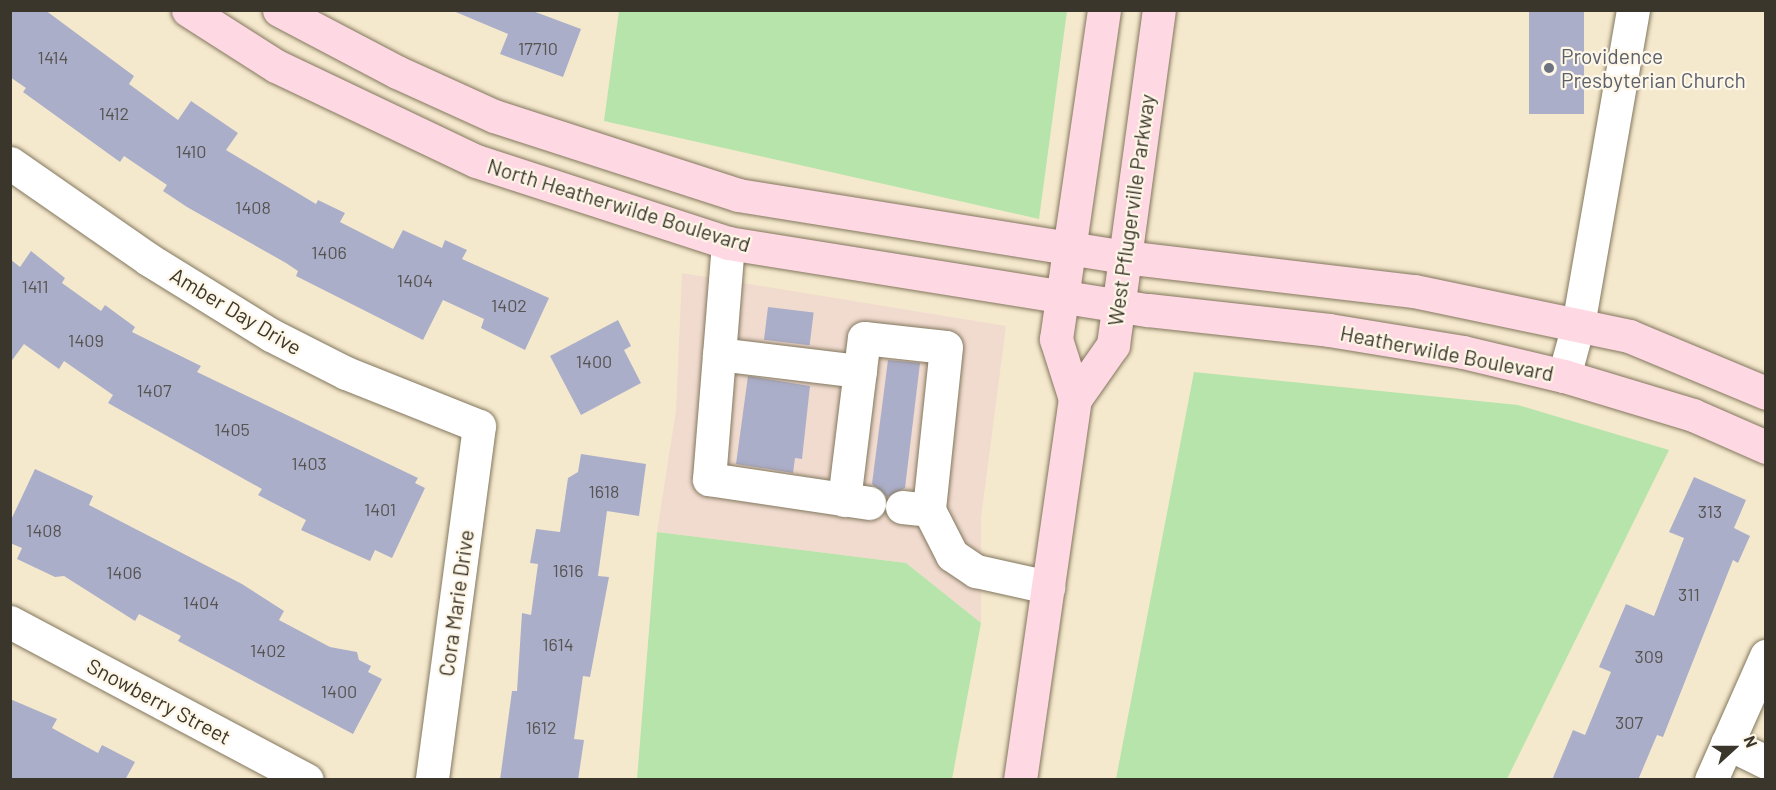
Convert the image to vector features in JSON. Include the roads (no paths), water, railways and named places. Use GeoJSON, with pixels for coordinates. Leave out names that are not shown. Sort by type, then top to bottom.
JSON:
{"type":"FeatureCollection","features":[{"type":"Feature","properties":{"kind":"main road","name":"North Heatherwilde Boulevard"},"geometry":{"type":"LineString","coordinates":[[188,10],[276,66],[476,161],[728,243],[1118,305]]}},
{"type":"Feature","properties":{"kind":"main road"},"geometry":{"type":"LineString","coordinates":[[279,10],[397,72],[494,116],[738,195],[1124,257],[1414,291],[1629,336],[1766,393]]}},
{"type":"Feature","properties":{"kind":"main road","name":"West Pflugerville Parkway"},"geometry":{"type":"LineString","coordinates":[[1020,780],[1075,399],[1056,339],[1104,10]]}},
{"type":"Feature","properties":{"kind":"main road","name":"West Pflugerville Parkway"},"geometry":{"type":"LineString","coordinates":[[1075,399],[1113,345],[1159,10]]}},
{"type":"Feature","properties":{"kind":"main road"},"geometry":{"type":"LineString","coordinates":[[728,243],[732,226],[788,204]]}},
{"type":"Feature","properties":{"kind":"main road","name":"Heatherwilde Boulevard"},"geometry":{"type":"LineString","coordinates":[[1118,305],[1329,330],[1463,352],[1564,376],[1693,415],[1766,447]]}},
{"type":"Feature","properties":{"kind":"street"},"geometry":{"type":"LineString","coordinates":[[1564,376],[1578,325],[1633,10]]}},
{"type":"Feature","properties":{"kind":"street","name":"Amber Day Drive"},"geometry":{"type":"LineString","coordinates":[[10,163],[148,259],[272,335],[346,373],[479,426]]}},
{"type":"Feature","properties":{"kind":"street"},"geometry":{"type":"LineString","coordinates":[[728,243],[709,479],[857,501],[860,371],[864,338],[946,347],[916,509],[952,555],[976,571],[1048,588]]}},
{"type":"Feature","properties":{"kind":"street"},"geometry":{"type":"LineString","coordinates":[[719,354],[860,371]]}},
{"type":"Feature","properties":{"kind":"street","name":"Cora Marie Drive"},"geometry":{"type":"LineString","coordinates":[[432,780],[479,426]]}},
{"type":"Feature","properties":{"kind":"street","name":"Snowberry Street"},"geometry":{"type":"LineString","coordinates":[[10,622],[307,780]]}},
{"type":"Feature","properties":{"kind":"street"},"geometry":{"type":"LineString","coordinates":[[1712,780],[1766,657]]}},
{"type":"Feature","properties":{"kind":"street"},"geometry":{"type":"LineString","coordinates":[[1727,743],[1766,762]]}},
{"type":"Feature","properties":{"kind":"place","name":"Providence Presbyterian Church"},"geometry":{"type":"Point","coordinates":[1549,68]}}]}
